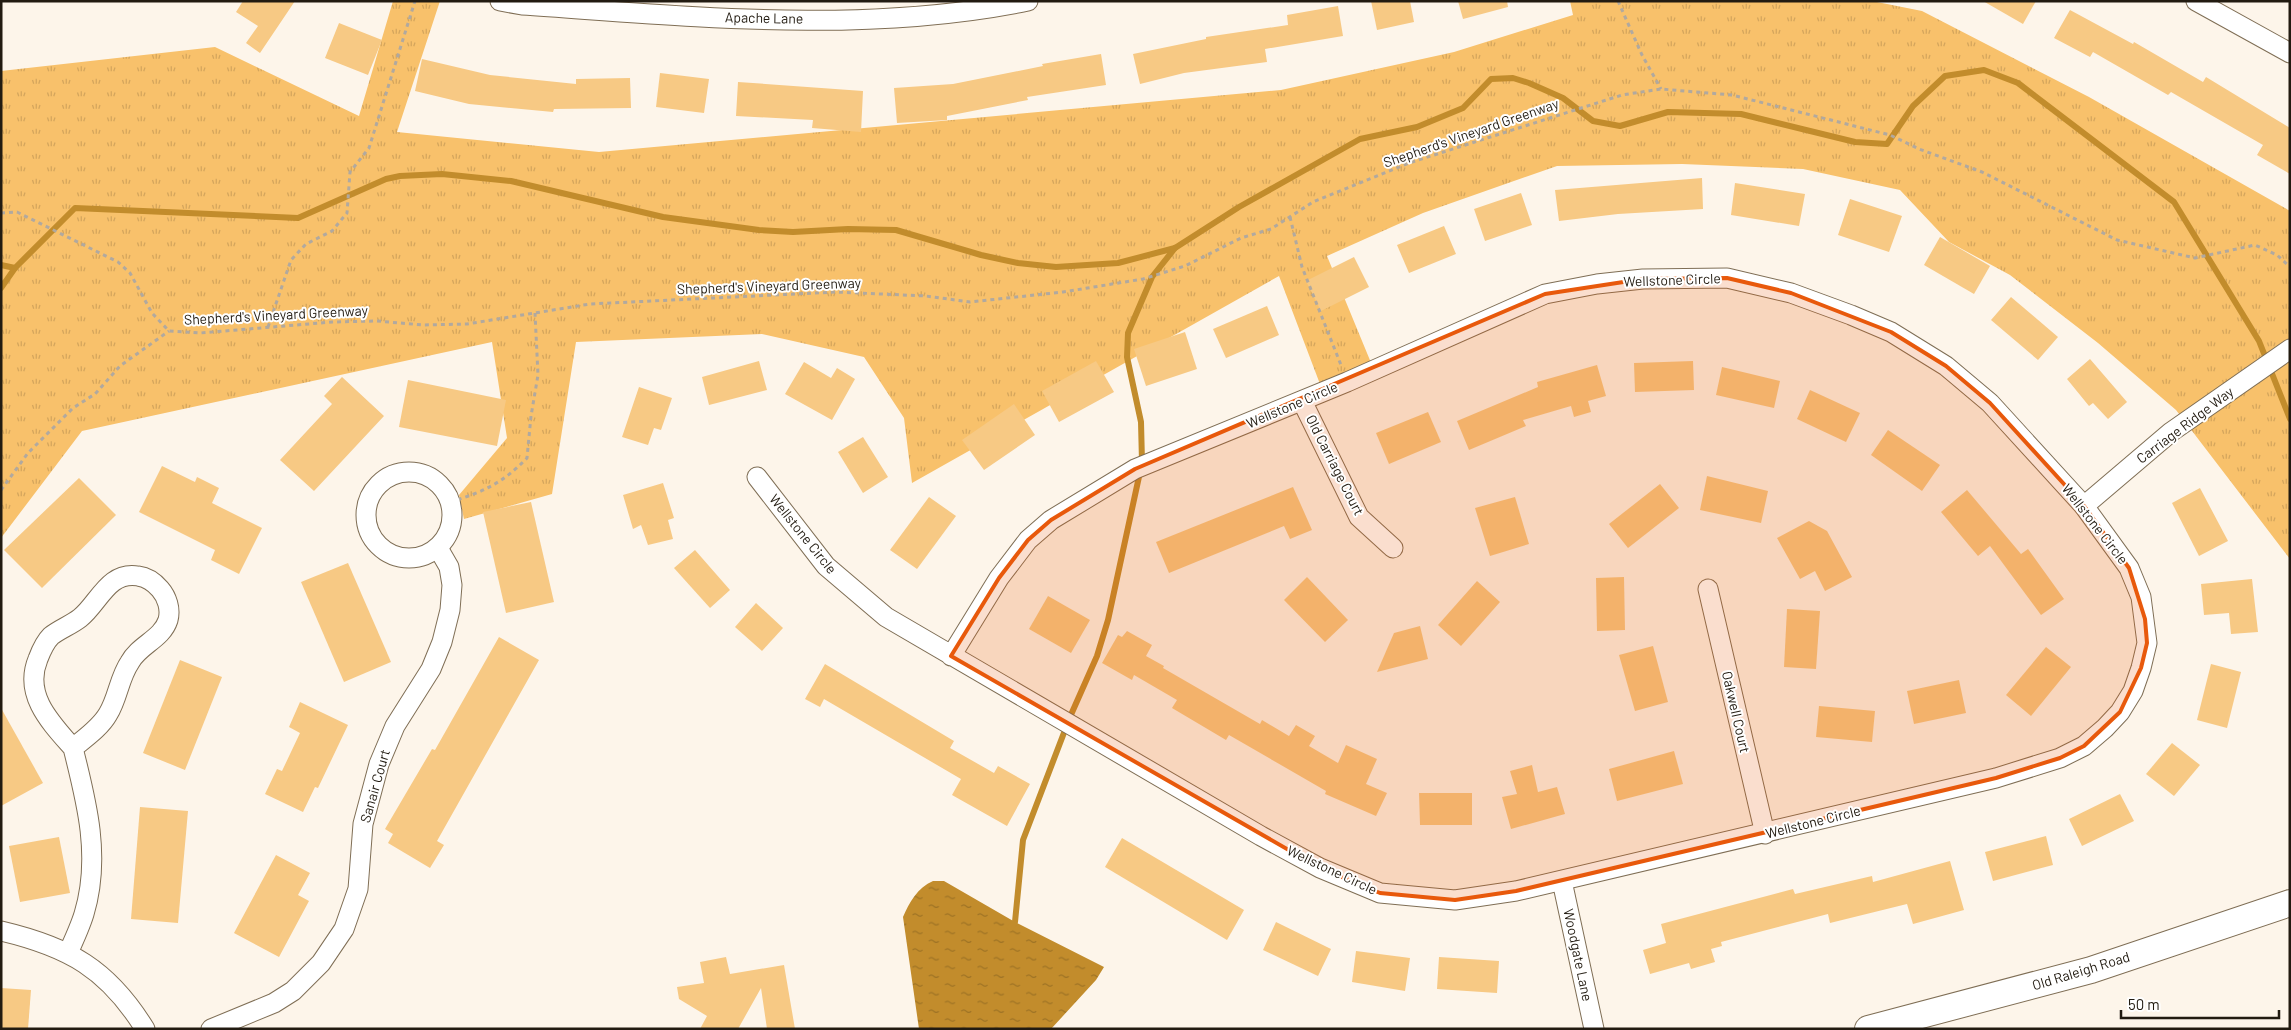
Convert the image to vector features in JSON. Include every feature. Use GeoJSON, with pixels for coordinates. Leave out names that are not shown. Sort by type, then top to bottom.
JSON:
{"type":"FeatureCollection","features":[{"type":"Feature","properties":{"kind":"main road","name":"Old Raleigh Road"},"geometry":{"type":"LineString","coordinates":[[1880,1027],[2091,970],[2290,903]]}},
{"type":"Feature","properties":{"kind":"street","name":"Apache Lane"},"geometry":{"type":"LineString","coordinates":[[500,1],[726,18],[896,19],[994,8],[1028,1]]}},
{"type":"Feature","properties":{"kind":"street"},"geometry":{"type":"LineString","coordinates":[[2196,1],[2290,53]]}},
{"type":"Feature","properties":{"kind":"street","name":"Wellstone Circle"},"geometry":{"type":"LineString","coordinates":[[757,477],[832,571],[886,617],[950,656],[1107,745],[1261,836],[1320,868],[1380,893],[1455,900],[1516,891],[1765,834],[1996,778],[2060,758],[2084,746],[2120,712],[2133,691],[2141,668],[2146,643],[2145,619],[2141,597],[2129,568],[2084,506],[1990,403],[1946,366],[1891,332],[1791,293],[1727,278],[1643,278],[1545,294],[1346,382],[1135,469],[1051,520],[1028,540],[999,578],[950,656]]}},
{"type":"Feature","properties":{"kind":"street","name":"Carriage Ridge Way"},"geometry":{"type":"LineString","coordinates":[[2084,506],[2170,432],[2290,349]]}},
{"type":"Feature","properties":{"kind":"street","name":"Old Carriage Court"},"geometry":{"type":"LineString","coordinates":[[1302,400],[1359,518],[1393,548]]}},
{"type":"Feature","properties":{"kind":"street"},"geometry":{"type":"LineString","coordinates":[[408,472],[421,474],[434,480],[444,490],[450,502],[452,514],[451,527],[446,538],[438,548],[426,556],[413,559],[399,558],[386,552],[376,543],[369,531],[366,518],[367,504],[373,492],[382,481],[394,475],[408,472]]}},
{"type":"Feature","properties":{"kind":"street","name":"Sanair Court"},"geometry":{"type":"LineString","coordinates":[[211,1029],[274,1003],[292,991],[321,963],[344,929],[358,889],[363,824],[379,764],[395,726],[431,669],[442,642],[450,610],[452,585],[449,567],[438,548]]}},
{"type":"Feature","properties":{"kind":"street"},"geometry":{"type":"LineString","coordinates":[[68,953],[84,914],[92,866],[92,839],[89,814],[73,748],[46,715],[35,695],[33,680],[38,658],[50,637],[79,618],[116,578],[130,574],[144,577],[155,584],[164,594],[169,607],[168,620],[161,632],[130,660],[119,681],[108,714],[97,728],[73,748]]}},
{"type":"Feature","properties":{"kind":"street","name":"Oakwell Court"},"geometry":{"type":"LineString","coordinates":[[1708,589],[1765,834]]}},
{"type":"Feature","properties":{"kind":"street","name":"Woodgate Lane"},"geometry":{"type":"LineString","coordinates":[[1562,881],[1594,1029]]}},
{"type":"Feature","properties":{"kind":"street"},"geometry":{"type":"LineString","coordinates":[[1,931],[26,937],[68,953],[89,966],[121,994],[145,1029]]}},
{"type":"Feature","properties":{"kind":"path"},"geometry":{"type":"LineString","coordinates":[[268,327],[291,260],[306,244],[332,231],[348,211],[350,172],[369,148],[415,1]]}},
{"type":"Feature","properties":{"kind":"path"},"geometry":{"type":"LineString","coordinates":[[1618,1],[1642,55],[1661,89]]}},
{"type":"Feature","properties":{"kind":"path","name":"Shepherd's Vineyard Greenway"},"geometry":{"type":"LineString","coordinates":[[1,213],[17,212],[118,262],[130,273],[152,313],[169,331],[200,333],[332,322],[377,321],[423,325],[467,324],[590,304],[836,292],[926,296],[970,302],[1063,292],[1144,279],[1186,266],[1241,238],[1271,229],[1313,202],[1409,163],[1622,96],[1661,89],[1732,95],[1890,135],[1919,149],[1982,172],[2117,240],[2195,258],[2255,245],[2278,255],[2290,267]]}},
{"type":"Feature","properties":{"kind":"path"},"geometry":{"type":"LineString","coordinates":[[1290,217],[1302,267],[1330,335],[1346,382]]}},
{"type":"Feature","properties":{"kind":"path"},"geometry":{"type":"LineString","coordinates":[[450,502],[483,492],[514,472],[528,458],[530,416],[538,375],[535,313]]}},
{"type":"Feature","properties":{"kind":"path"},"geometry":{"type":"LineString","coordinates":[[1,490],[28,453],[73,408],[95,394],[120,366],[169,331]]}},
{"type":"Feature","properties":{"kind":"highlighted area"},"geometry":{"type":"Polygon","coordinates":[[[1727,278],[1791,293],[1891,332],[1946,366],[1990,403],[2084,506],[2129,568],[2145,619],[2147,643],[2141,668],[2120,712],[2084,746],[2060,758],[1996,778],[1516,891],[1455,900],[1380,893],[1320,868],[1261,836],[951,656],[999,578],[1028,540],[1051,520],[1135,469],[1545,294],[1643,279],[1727,278]]]}},
{"type":"Feature","properties":{"kind":"green space"},"geometry":{"type":"Polygon","coordinates":[[[393,1],[440,1],[397,132],[599,152],[1281,90],[1454,52],[1573,15],[1570,1],[1872,1],[1922,11],[2089,97],[2290,211],[2290,559],[2176,410],[2098,343],[2010,275],[1949,242],[1900,190],[1803,169],[1682,164],[1557,166],[1423,213],[1327,256],[1374,370],[1323,392],[1279,276],[912,483],[904,418],[864,357],[762,334],[576,342],[552,494],[464,519],[459,495],[507,438],[492,342],[82,431],[1,538],[1,71],[215,47],[359,116],[393,1]]]}},
{"type":"Feature","properties":{"kind":"water"},"geometry":{"type":"Polygon","coordinates":[[[933,881],[944,881],[1015,922],[1104,967],[1096,980],[1051,1029],[919,1029],[903,917],[918,891],[933,881]]]}},
{"type":"Feature","properties":{"kind":"building"},"geometry":{"type":"Polygon","coordinates":[[[243,1],[295,1],[260,53],[246,43],[258,26],[236,12],[243,1]]]}},
{"type":"Feature","properties":{"kind":"building"},"geometry":{"type":"Polygon","coordinates":[[[1371,1],[1410,1],[1414,22],[1377,30],[1371,1]]]}},
{"type":"Feature","properties":{"kind":"building"},"geometry":{"type":"Polygon","coordinates":[[[1458,1],[1507,1],[1508,7],[1463,19],[1458,1]]]}},
{"type":"Feature","properties":{"kind":"building"},"geometry":{"type":"Polygon","coordinates":[[[1983,1],[2036,1],[2023,24],[1983,1]]]}},
{"type":"Feature","properties":{"kind":"building"},"geometry":{"type":"Polygon","coordinates":[[[1338,6],[1343,36],[1265,49],[1267,62],[1184,73],[1140,84],[1133,54],[1206,39],[1206,37],[1288,25],[1287,15],[1338,6]]]}},
{"type":"Feature","properties":{"kind":"building"},"geometry":{"type":"Polygon","coordinates":[[[2070,10],[2133,44],[2134,42],[2203,82],[2206,77],[2290,128],[2290,174],[2257,155],[2263,145],[2171,92],[2168,95],[2093,52],[2090,57],[2054,38],[2070,10]]]}},
{"type":"Feature","properties":{"kind":"building"},"geometry":{"type":"Polygon","coordinates":[[[339,23],[382,40],[368,75],[325,58],[339,23]]]}},
{"type":"Feature","properties":{"kind":"building"},"geometry":{"type":"Polygon","coordinates":[[[1101,54],[1106,85],[1027,97],[1028,100],[947,116],[947,120],[897,123],[894,88],[953,84],[1043,66],[1042,64],[1101,54]]]}},
{"type":"Feature","properties":{"kind":"building"},"geometry":{"type":"Polygon","coordinates":[[[422,59],[490,75],[576,84],[576,79],[630,78],[631,108],[554,109],[553,112],[469,104],[415,91],[422,59]]]}},
{"type":"Feature","properties":{"kind":"building"},"geometry":{"type":"Polygon","coordinates":[[[660,73],[709,79],[704,113],[656,107],[660,73]]]}},
{"type":"Feature","properties":{"kind":"building"},"geometry":{"type":"Polygon","coordinates":[[[738,82],[863,91],[861,132],[812,128],[813,120],[736,116],[738,82]]]}},
{"type":"Feature","properties":{"kind":"building"},"geometry":{"type":"Polygon","coordinates":[[[1702,178],[1703,209],[1618,214],[1559,221],[1555,190],[1702,178]]]}},
{"type":"Feature","properties":{"kind":"building"},"geometry":{"type":"Polygon","coordinates":[[[1735,183],[1805,194],[1799,226],[1731,215],[1735,183]]]}},
{"type":"Feature","properties":{"kind":"building"},"geometry":{"type":"Polygon","coordinates":[[[1521,193],[1532,225],[1485,241],[1474,209],[1521,193]]]}},
{"type":"Feature","properties":{"kind":"building"},"geometry":{"type":"Polygon","coordinates":[[[1850,199],[1902,216],[1889,252],[1838,235],[1850,199]]]}},
{"type":"Feature","properties":{"kind":"building"},"geometry":{"type":"Polygon","coordinates":[[[1444,226],[1456,254],[1409,273],[1397,245],[1444,226]]]}},
{"type":"Feature","properties":{"kind":"building"},"geometry":{"type":"Polygon","coordinates":[[[1940,237],[1990,266],[1974,294],[1924,265],[1940,237]]]}},
{"type":"Feature","properties":{"kind":"building"},"geometry":{"type":"Polygon","coordinates":[[[1354,257],[1369,287],[1321,311],[1306,281],[1354,257]]]}},
{"type":"Feature","properties":{"kind":"building"},"geometry":{"type":"Polygon","coordinates":[[[2011,297],[2058,337],[2038,360],[1991,320],[2011,297]]]}},
{"type":"Feature","properties":{"kind":"building"},"geometry":{"type":"Polygon","coordinates":[[[1267,306],[1279,335],[1226,358],[1213,329],[1267,306]]]}},
{"type":"Feature","properties":{"kind":"building"},"geometry":{"type":"Polygon","coordinates":[[[1185,332],[1197,369],[1146,386],[1134,349],[1185,332]]]}},
{"type":"Feature","properties":{"kind":"building"},"geometry":{"type":"Polygon","coordinates":[[[2090,359],[2127,402],[2108,419],[2093,403],[2089,406],[2067,379],[2090,359]]]}},
{"type":"Feature","properties":{"kind":"building"},"geometry":{"type":"Polygon","coordinates":[[[759,361],[767,390],[709,405],[702,377],[759,361]]]}},
{"type":"Feature","properties":{"kind":"building"},"geometry":{"type":"Polygon","coordinates":[[[1096,361],[1114,392],[1059,422],[1042,391],[1096,361]]]}},
{"type":"Feature","properties":{"kind":"building"},"geometry":{"type":"Polygon","coordinates":[[[1693,361],[1694,390],[1635,392],[1634,363],[1693,361]]]}},
{"type":"Feature","properties":{"kind":"building"},"geometry":{"type":"Polygon","coordinates":[[[804,362],[831,378],[837,368],[855,379],[832,420],[785,394],[804,362]]]}},
{"type":"Feature","properties":{"kind":"building"},"geometry":{"type":"Polygon","coordinates":[[[1597,365],[1606,396],[1588,401],[1591,412],[1574,417],[1571,406],[1523,420],[1526,426],[1469,450],[1457,421],[1538,387],[1537,382],[1597,365]]]}},
{"type":"Feature","properties":{"kind":"building"},"geometry":{"type":"Polygon","coordinates":[[[1722,367],[1780,381],[1774,408],[1716,395],[1722,367]]]}},
{"type":"Feature","properties":{"kind":"building"},"geometry":{"type":"Polygon","coordinates":[[[342,377],[384,416],[314,491],[280,460],[332,404],[324,396],[342,377]]]}},
{"type":"Feature","properties":{"kind":"building"},"geometry":{"type":"Polygon","coordinates":[[[408,380],[506,400],[497,446],[399,427],[408,380]]]}},
{"type":"Feature","properties":{"kind":"building"},"geometry":{"type":"Polygon","coordinates":[[[639,387],[672,398],[661,430],[654,428],[648,445],[622,437],[639,387]]]}},
{"type":"Feature","properties":{"kind":"building"},"geometry":{"type":"Polygon","coordinates":[[[1810,390],[1860,413],[1846,442],[1797,419],[1810,390]]]}},
{"type":"Feature","properties":{"kind":"building"},"geometry":{"type":"Polygon","coordinates":[[[1014,404],[1035,435],[984,470],[962,440],[1014,404]]]}},
{"type":"Feature","properties":{"kind":"building"},"geometry":{"type":"Polygon","coordinates":[[[1428,412],[1441,442],[1389,464],[1376,433],[1428,412]]]}},
{"type":"Feature","properties":{"kind":"building"},"geometry":{"type":"Polygon","coordinates":[[[1888,430],[1940,465],[1922,491],[1871,455],[1888,430]]]}},
{"type":"Feature","properties":{"kind":"building"},"geometry":{"type":"Polygon","coordinates":[[[863,437],[888,477],[863,493],[838,452],[863,437]]]}},
{"type":"Feature","properties":{"kind":"building"},"geometry":{"type":"Polygon","coordinates":[[[162,466],[195,482],[197,477],[219,488],[212,503],[262,528],[239,574],[211,560],[215,550],[139,512],[162,466]]]}},
{"type":"Feature","properties":{"kind":"building"},"geometry":{"type":"Polygon","coordinates":[[[1707,476],[1768,491],[1761,523],[1700,510],[1707,476]]]}},
{"type":"Feature","properties":{"kind":"building"},"geometry":{"type":"Polygon","coordinates":[[[79,478],[116,515],[42,588],[4,550],[79,478]]]}},
{"type":"Feature","properties":{"kind":"building"},"geometry":{"type":"Polygon","coordinates":[[[663,483],[674,518],[668,520],[673,539],[648,545],[641,525],[633,529],[623,495],[663,483]]]}},
{"type":"Feature","properties":{"kind":"building"},"geometry":{"type":"Polygon","coordinates":[[[1660,484],[1679,508],[1628,548],[1609,524],[1660,484]]]}},
{"type":"Feature","properties":{"kind":"building"},"geometry":{"type":"Polygon","coordinates":[[[1293,487],[1312,530],[1290,539],[1284,526],[1169,573],[1156,542],[1293,487]]]}},
{"type":"Feature","properties":{"kind":"building"},"geometry":{"type":"Polygon","coordinates":[[[2200,488],[2228,541],[2199,556],[2172,503],[2200,488]]]}},
{"type":"Feature","properties":{"kind":"building"},"geometry":{"type":"Polygon","coordinates":[[[1967,490],[2021,554],[2028,549],[2064,599],[2041,615],[1990,546],[1978,556],[1941,512],[1967,490]]]}},
{"type":"Feature","properties":{"kind":"building"},"geometry":{"type":"Polygon","coordinates":[[[929,497],[956,516],[917,569],[890,550],[929,497]]]}},
{"type":"Feature","properties":{"kind":"building"},"geometry":{"type":"Polygon","coordinates":[[[1515,497],[1529,544],[1490,556],[1475,508],[1515,497]]]}},
{"type":"Feature","properties":{"kind":"building"},"geometry":{"type":"Polygon","coordinates":[[[531,502],[554,602],[506,613],[483,512],[531,502]]]}},
{"type":"Feature","properties":{"kind":"building"},"geometry":{"type":"Polygon","coordinates":[[[1809,521],[1827,531],[1852,577],[1825,591],[1815,571],[1800,579],[1777,538],[1809,521]]]}},
{"type":"Feature","properties":{"kind":"building"},"geometry":{"type":"Polygon","coordinates":[[[695,550],[730,590],[710,608],[674,568],[695,550]]]}},
{"type":"Feature","properties":{"kind":"building"},"geometry":{"type":"Polygon","coordinates":[[[348,563],[391,662],[344,682],[301,582],[348,563]]]}},
{"type":"Feature","properties":{"kind":"building"},"geometry":{"type":"Polygon","coordinates":[[[1307,577],[1348,620],[1325,642],[1284,600],[1307,577]]]}},
{"type":"Feature","properties":{"kind":"building"},"geometry":{"type":"Polygon","coordinates":[[[1624,577],[1625,630],[1597,631],[1596,578],[1624,577]]]}},
{"type":"Feature","properties":{"kind":"building"},"geometry":{"type":"Polygon","coordinates":[[[2252,579],[2258,632],[2231,634],[2229,613],[2204,615],[2201,584],[2252,579]]]}},
{"type":"Feature","properties":{"kind":"building"},"geometry":{"type":"Polygon","coordinates":[[[1477,581],[1500,602],[1461,646],[1438,625],[1477,581]]]}},
{"type":"Feature","properties":{"kind":"building"},"geometry":{"type":"Polygon","coordinates":[[[1048,596],[1090,620],[1071,653],[1029,629],[1048,596]]]}},
{"type":"Feature","properties":{"kind":"building"},"geometry":{"type":"Polygon","coordinates":[[[756,603],[783,628],[762,651],[735,627],[756,603]]]}},
{"type":"Feature","properties":{"kind":"building"},"geometry":{"type":"Polygon","coordinates":[[[1787,609],[1820,611],[1816,669],[1784,667],[1787,609]]]}},
{"type":"Feature","properties":{"kind":"building"},"geometry":{"type":"Polygon","coordinates":[[[1420,626],[1428,659],[1377,672],[1394,633],[1420,626]]]}},
{"type":"Feature","properties":{"kind":"building"},"geometry":{"type":"Polygon","coordinates":[[[1127,631],[1152,645],[1146,656],[1164,666],[1163,668],[1260,724],[1262,720],[1289,736],[1296,725],[1315,736],[1309,746],[1338,763],[1346,745],[1377,759],[1366,784],[1387,793],[1376,816],[1325,794],[1326,791],[1229,735],[1226,740],[1172,708],[1177,700],[1134,675],[1132,680],[1102,663],[1118,635],[1122,637],[1127,631]]]}},
{"type":"Feature","properties":{"kind":"building"},"geometry":{"type":"Polygon","coordinates":[[[499,637],[539,660],[437,841],[444,845],[430,868],[388,843],[393,834],[385,829],[432,749],[435,750],[499,637]]]}},
{"type":"Feature","properties":{"kind":"building"},"geometry":{"type":"Polygon","coordinates":[[[1653,646],[1668,702],[1635,711],[1619,655],[1653,646]]]}},
{"type":"Feature","properties":{"kind":"building"},"geometry":{"type":"Polygon","coordinates":[[[2046,647],[2071,667],[2031,716],[2006,695],[2046,647]]]}},
{"type":"Feature","properties":{"kind":"building"},"geometry":{"type":"Polygon","coordinates":[[[180,660],[222,677],[185,770],[143,753],[180,660]]]}},
{"type":"Feature","properties":{"kind":"building"},"geometry":{"type":"Polygon","coordinates":[[[825,664],[954,741],[950,748],[994,773],[998,766],[1030,784],[1007,826],[952,795],[961,779],[824,699],[820,707],[805,699],[825,664]]]}},
{"type":"Feature","properties":{"kind":"building"},"geometry":{"type":"Polygon","coordinates":[[[2211,664],[2241,672],[2227,728],[2197,720],[2211,664]]]}},
{"type":"Feature","properties":{"kind":"building"},"geometry":{"type":"Polygon","coordinates":[[[1959,680],[1966,713],[1914,724],[1907,691],[1959,680]]]}},
{"type":"Feature","properties":{"kind":"building"},"geometry":{"type":"Polygon","coordinates":[[[300,702],[348,725],[318,788],[315,787],[303,812],[265,794],[277,769],[282,771],[300,733],[289,727],[300,702]]]}},
{"type":"Feature","properties":{"kind":"building"},"geometry":{"type":"Polygon","coordinates":[[[1819,706],[1875,711],[1872,742],[1816,737],[1819,706]]]}},
{"type":"Feature","properties":{"kind":"building"},"geometry":{"type":"Polygon","coordinates":[[[1,708],[43,783],[1,806],[1,708]]]}},
{"type":"Feature","properties":{"kind":"building"},"geometry":{"type":"Polygon","coordinates":[[[2172,743],[2200,765],[2174,796],[2146,774],[2172,743]]]}},
{"type":"Feature","properties":{"kind":"building"},"geometry":{"type":"Polygon","coordinates":[[[1674,751],[1683,784],[1617,801],[1609,769],[1674,751]]]}},
{"type":"Feature","properties":{"kind":"building"},"geometry":{"type":"Polygon","coordinates":[[[1532,765],[1538,792],[1557,787],[1565,814],[1511,829],[1502,797],[1517,794],[1510,771],[1532,765]]]}},
{"type":"Feature","properties":{"kind":"building"},"geometry":{"type":"Polygon","coordinates":[[[1419,793],[1472,793],[1472,825],[1420,825],[1419,793]]]}},
{"type":"Feature","properties":{"kind":"building"},"geometry":{"type":"Polygon","coordinates":[[[2120,794],[2134,821],[2082,846],[2069,819],[2120,794]]]}},
{"type":"Feature","properties":{"kind":"building"},"geometry":{"type":"Polygon","coordinates":[[[140,807],[188,811],[178,923],[131,919],[140,807]]]}},
{"type":"Feature","properties":{"kind":"building"},"geometry":{"type":"Polygon","coordinates":[[[2046,836],[2053,865],[1993,881],[1985,852],[2046,836]]]}},
{"type":"Feature","properties":{"kind":"building"},"geometry":{"type":"Polygon","coordinates":[[[59,837],[70,893],[20,902],[9,846],[59,837]]]}},
{"type":"Feature","properties":{"kind":"building"},"geometry":{"type":"Polygon","coordinates":[[[1122,838],[1244,910],[1227,940],[1105,867],[1122,838]]]}},
{"type":"Feature","properties":{"kind":"building"},"geometry":{"type":"Polygon","coordinates":[[[276,855],[310,873],[298,895],[309,901],[279,957],[234,933],[276,855]]]}},
{"type":"Feature","properties":{"kind":"building"},"geometry":{"type":"Polygon","coordinates":[[[1950,861],[1964,910],[1913,924],[1907,904],[1830,923],[1828,914],[1721,942],[1722,946],[1711,949],[1715,962],[1691,969],[1689,963],[1650,974],[1643,950],[1666,943],[1661,924],[1793,889],[1795,894],[1872,876],[1873,882],[1950,861]]]}},
{"type":"Feature","properties":{"kind":"building"},"geometry":{"type":"Polygon","coordinates":[[[1276,922],[1331,949],[1318,976],[1263,950],[1276,922]]]}},
{"type":"Feature","properties":{"kind":"building"},"geometry":{"type":"Polygon","coordinates":[[[1356,951],[1410,958],[1405,991],[1352,982],[1356,951]]]}},
{"type":"Feature","properties":{"kind":"building"},"geometry":{"type":"Polygon","coordinates":[[[726,957],[730,974],[784,965],[795,1029],[767,1029],[761,988],[738,1029],[700,1029],[707,1016],[679,999],[677,987],[704,983],[700,962],[726,957]]]}},
{"type":"Feature","properties":{"kind":"building"},"geometry":{"type":"Polygon","coordinates":[[[1439,957],[1499,961],[1497,993],[1437,989],[1439,957]]]}},
{"type":"Feature","properties":{"kind":"building"},"geometry":{"type":"Polygon","coordinates":[[[1,988],[31,990],[28,1029],[1,1029],[1,988]]]}},
{"type":"Feature","properties":{"kind":"waterway"},"geometry":{"type":"LineString","coordinates":[[1,288],[15,268],[75,208],[298,218],[386,179],[400,176],[442,174],[511,181],[663,217],[759,230],[793,232],[848,229],[896,230],[981,255],[1018,263],[1056,267],[1118,263],[1175,248],[1239,207],[1360,139],[1417,127],[1463,108],[1491,79],[1513,78],[1529,83],[1563,98],[1593,121],[1620,126],[1668,112],[1741,114],[1855,142],[1887,144],[1913,106],[1945,76],[1984,70],[2018,83],[2174,202],[2259,341],[2290,419]]}},
{"type":"Feature","properties":{"kind":"waterway"},"geometry":{"type":"LineString","coordinates":[[1142,462],[1141,422],[1127,357],[1128,333],[1152,277],[1175,248]]}},
{"type":"Feature","properties":{"kind":"waterway"},"geometry":{"type":"LineString","coordinates":[[1,265],[15,268]]}},
{"type":"Feature","properties":{"kind":"waterway"},"geometry":{"type":"LineString","coordinates":[[1010,928],[1015,922],[1023,840],[1070,717],[1097,656],[1108,620],[1140,472]]}}]}
